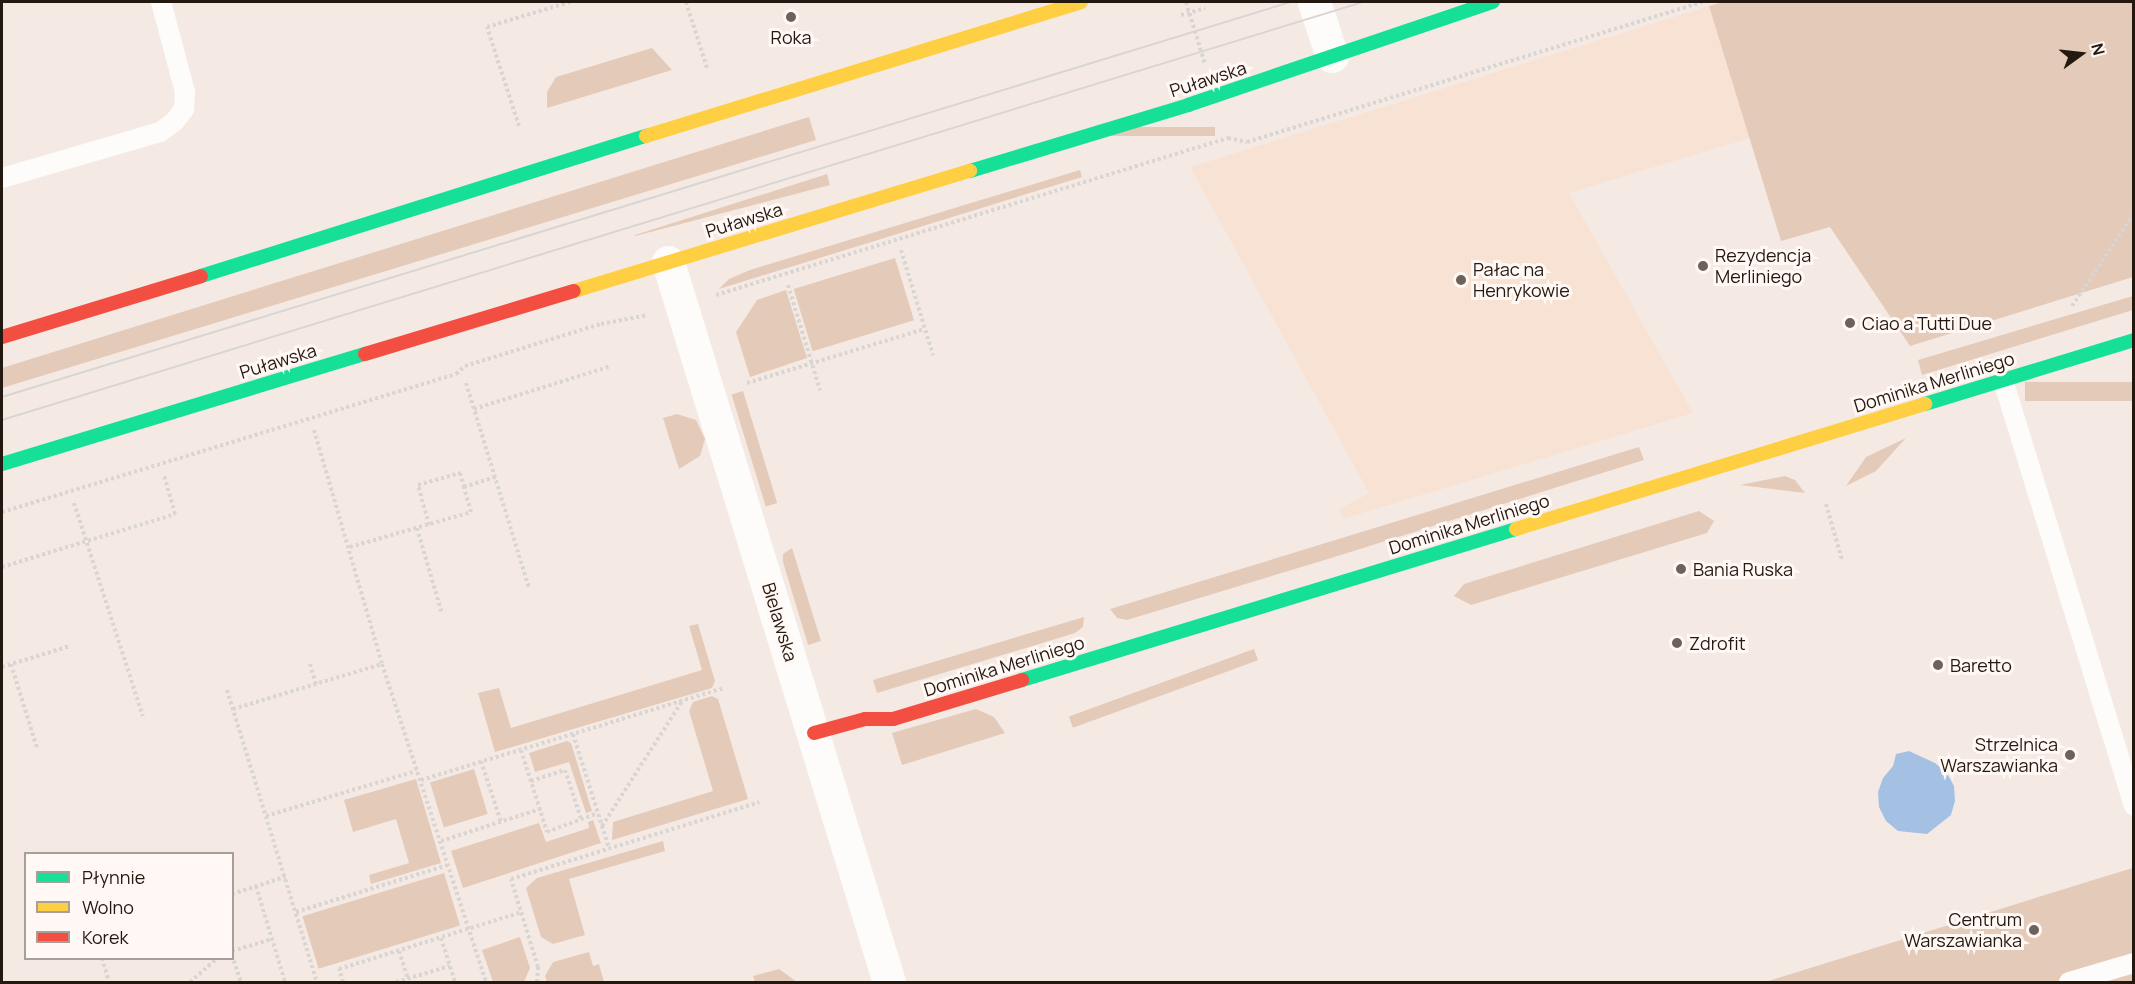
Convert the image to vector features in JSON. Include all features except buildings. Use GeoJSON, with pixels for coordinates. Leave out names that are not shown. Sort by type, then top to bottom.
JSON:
{"type":"FeatureCollection","features":[{"type":"Feature","properties":{"kind":"main road"},"geometry":{"type":"LineString","coordinates":[[2,337],[1081,2]]}},
{"type":"Feature","properties":{"kind":"main road","name":"Puławska"},"geometry":{"type":"LineString","coordinates":[[2,464],[1197,103],[1493,2]]}},
{"type":"Feature","properties":{"kind":"main road","name":"Dominika Merliniego"},"geometry":{"type":"LineString","coordinates":[[814,732],[865,719],[893,719],[2133,340]]}},
{"type":"Feature","properties":{"kind":"street"},"geometry":{"type":"LineString","coordinates":[[1314,2],[1332,56]]}},
{"type":"Feature","properties":{"kind":"street","name":"Bielawska"},"geometry":{"type":"LineString","coordinates":[[668,261],[889,982]]}},
{"type":"Feature","properties":{"kind":"lane"},"geometry":{"type":"LineString","coordinates":[[2,178],[160,132],[174,122],[184,109],[185,92],[161,2]]}},
{"type":"Feature","properties":{"kind":"lane"},"geometry":{"type":"LineString","coordinates":[[2003,380],[2133,806]]}},
{"type":"Feature","properties":{"kind":"lane"},"geometry":{"type":"LineString","coordinates":[[2069,982],[2133,963]]}},
{"type":"Feature","properties":{"kind":"path"},"geometry":{"type":"LineString","coordinates":[[519,126],[487,27],[570,2]]}},
{"type":"Feature","properties":{"kind":"path"},"geometry":{"type":"LineString","coordinates":[[686,2],[707,68]]}},
{"type":"Feature","properties":{"kind":"path"},"geometry":{"type":"LineString","coordinates":[[1186,2],[1203,58]]}},
{"type":"Feature","properties":{"kind":"path"},"geometry":{"type":"LineString","coordinates":[[711,297],[1228,138],[1247,142],[1702,2]]}},
{"type":"Feature","properties":{"kind":"path"},"geometry":{"type":"LineString","coordinates":[[1181,15],[1205,8]]}},
{"type":"Feature","properties":{"kind":"path"},"geometry":{"type":"LineString","coordinates":[[2072,306],[2133,213]]}},
{"type":"Feature","properties":{"kind":"path"},"geometry":{"type":"LineString","coordinates":[[901,250],[933,355]]}},
{"type":"Feature","properties":{"kind":"path"},"geometry":{"type":"LineString","coordinates":[[788,285],[820,390]]}},
{"type":"Feature","properties":{"kind":"path"},"geometry":{"type":"LineString","coordinates":[[2,512],[456,374],[465,366],[601,324],[653,314]]}},
{"type":"Feature","properties":{"kind":"path"},"geometry":{"type":"LineString","coordinates":[[747,383],[925,329]]}},
{"type":"Feature","properties":{"kind":"path"},"geometry":{"type":"LineString","coordinates":[[474,409],[611,366]]}},
{"type":"Feature","properties":{"kind":"path"},"geometry":{"type":"LineString","coordinates":[[466,383],[529,588]]}},
{"type":"Feature","properties":{"kind":"path"},"geometry":{"type":"LineString","coordinates":[[314,430],[382,664],[486,982]]}},
{"type":"Feature","properties":{"kind":"path"},"geometry":{"type":"LineString","coordinates":[[350,548],[429,525],[471,512],[459,473],[418,485],[429,525]]}},
{"type":"Feature","properties":{"kind":"path"},"geometry":{"type":"LineString","coordinates":[[2,567],[176,513],[164,475]]}},
{"type":"Feature","properties":{"kind":"path"},"geometry":{"type":"LineString","coordinates":[[464,487],[495,477]]}},
{"type":"Feature","properties":{"kind":"path"},"geometry":{"type":"LineString","coordinates":[[74,503],[143,716]]}},
{"type":"Feature","properties":{"kind":"path"},"geometry":{"type":"LineString","coordinates":[[1826,504],[1842,560]]}},
{"type":"Feature","properties":{"kind":"path"},"geometry":{"type":"LineString","coordinates":[[417,528],[442,614]]}},
{"type":"Feature","properties":{"kind":"path"},"geometry":{"type":"LineString","coordinates":[[2,667],[70,646]]}},
{"type":"Feature","properties":{"kind":"path"},"geometry":{"type":"LineString","coordinates":[[11,664],[37,748]]}},
{"type":"Feature","properties":{"kind":"path"},"geometry":{"type":"LineString","coordinates":[[310,664],[316,684]]}},
{"type":"Feature","properties":{"kind":"path"},"geometry":{"type":"LineString","coordinates":[[233,709],[382,664]]}},
{"type":"Feature","properties":{"kind":"path"},"geometry":{"type":"LineString","coordinates":[[421,780],[724,688]]}},
{"type":"Feature","properties":{"kind":"path"},"geometry":{"type":"LineString","coordinates":[[227,690],[317,982]]}},
{"type":"Feature","properties":{"kind":"path"},"geometry":{"type":"LineString","coordinates":[[602,826],[683,700]]}},
{"type":"Feature","properties":{"kind":"path"},"geometry":{"type":"LineString","coordinates":[[573,734],[609,848]]}},
{"type":"Feature","properties":{"kind":"path"},"geometry":{"type":"LineString","coordinates":[[521,750],[548,832],[598,813]]}},
{"type":"Feature","properties":{"kind":"path"},"geometry":{"type":"LineString","coordinates":[[481,762],[501,822]]}},
{"type":"Feature","properties":{"kind":"path"},"geometry":{"type":"LineString","coordinates":[[531,781],[566,770],[581,819]]}},
{"type":"Feature","properties":{"kind":"path"},"geometry":{"type":"LineString","coordinates":[[266,816],[416,771]]}},
{"type":"Feature","properties":{"kind":"path"},"geometry":{"type":"LineString","coordinates":[[537,982],[538,967],[511,879],[759,802]]}},
{"type":"Feature","properties":{"kind":"path"},"geometry":{"type":"LineString","coordinates":[[441,841],[540,809]]}},
{"type":"Feature","properties":{"kind":"path"},"geometry":{"type":"LineString","coordinates":[[296,912],[448,865]]}},
{"type":"Feature","properties":{"kind":"path"},"geometry":{"type":"LineString","coordinates":[[234,893],[285,878]]}},
{"type":"Feature","properties":{"kind":"path"},"geometry":{"type":"LineString","coordinates":[[256,886],[285,982]]}},
{"type":"Feature","properties":{"kind":"path"},"geometry":{"type":"LineString","coordinates":[[343,982],[339,969],[522,912]]}},
{"type":"Feature","properties":{"kind":"path"},"geometry":{"type":"LineString","coordinates":[[441,938],[455,982]]}},
{"type":"Feature","properties":{"kind":"path"},"geometry":{"type":"LineString","coordinates":[[234,950],[272,939]]}},
{"type":"Feature","properties":{"kind":"path"},"geometry":{"type":"LineString","coordinates":[[399,951],[408,979]]}},
{"type":"Feature","properties":{"kind":"path"},"geometry":{"type":"LineString","coordinates":[[103,960],[109,982]]}},
{"type":"Feature","properties":{"kind":"path"},"geometry":{"type":"LineString","coordinates":[[190,982],[216,960]]}},
{"type":"Feature","properties":{"kind":"path"},"geometry":{"type":"LineString","coordinates":[[234,960],[241,982]]}},
{"type":"Feature","properties":{"kind":"path"},"geometry":{"type":"LineString","coordinates":[[396,982],[450,966]]}},
{"type":"Feature","properties":{"kind":"shaded area"},"geometry":{"type":"Polygon","coordinates":[[[1724,2],[2133,2],[2133,277],[1910,346],[1830,227],[1781,241],[1709,6],[1724,2]]]}},
{"type":"Feature","properties":{"kind":"shaded area"},"geometry":{"type":"Polygon","coordinates":[[[1709,6],[1750,138],[1569,193],[1693,413],[1343,519],[1339,509],[1369,493],[1190,167],[1709,6]]]}},
{"type":"Feature","properties":{"kind":"shaded area"},"geometry":{"type":"Polygon","coordinates":[[[652,48],[672,70],[547,108],[547,92],[556,77],[652,48]]]}},
{"type":"Feature","properties":{"kind":"shaded area"},"geometry":{"type":"Polygon","coordinates":[[[809,117],[816,140],[2,388],[2,368],[809,117]]]}},
{"type":"Feature","properties":{"kind":"shaded area"},"geometry":{"type":"Polygon","coordinates":[[[1093,127],[1215,127],[1215,136],[1093,136],[1093,127]]]}},
{"type":"Feature","properties":{"kind":"shaded area"},"geometry":{"type":"Polygon","coordinates":[[[1080,170],[1082,177],[719,289],[729,279],[750,270],[1080,170]]]}},
{"type":"Feature","properties":{"kind":"shaded area"},"geometry":{"type":"Polygon","coordinates":[[[827,174],[830,185],[635,236],[635,235],[827,174]]]}},
{"type":"Feature","properties":{"kind":"shaded area"},"geometry":{"type":"Polygon","coordinates":[[[895,258],[914,320],[813,351],[794,289],[895,258]]]}},
{"type":"Feature","properties":{"kind":"shaded area"},"geometry":{"type":"Polygon","coordinates":[[[786,290],[807,358],[750,377],[736,332],[757,300],[786,290]]]}},
{"type":"Feature","properties":{"kind":"shaded area"},"geometry":{"type":"Polygon","coordinates":[[[2133,296],[2133,310],[1922,375],[1918,360],[2133,296]]]}},
{"type":"Feature","properties":{"kind":"shaded area"},"geometry":{"type":"Polygon","coordinates":[[[2025,382],[2133,382],[2133,401],[2025,401],[2025,382]]]}},
{"type":"Feature","properties":{"kind":"shaded area"},"geometry":{"type":"Polygon","coordinates":[[[743,391],[777,503],[766,506],[732,395],[743,391]]]}},
{"type":"Feature","properties":{"kind":"shaded area"},"geometry":{"type":"Polygon","coordinates":[[[677,414],[696,420],[705,439],[700,456],[679,469],[663,418],[677,414]]]}},
{"type":"Feature","properties":{"kind":"shaded area"},"geometry":{"type":"Polygon","coordinates":[[[1906,438],[1876,471],[1846,486],[1866,457],[1906,438]]]}},
{"type":"Feature","properties":{"kind":"shaded area"},"geometry":{"type":"Polygon","coordinates":[[[1639,447],[1644,460],[1328,559],[1127,620],[1117,618],[1110,609],[1639,447]]]}},
{"type":"Feature","properties":{"kind":"shaded area"},"geometry":{"type":"Polygon","coordinates":[[[1785,476],[1795,480],[1805,493],[1740,485],[1785,476]]]}},
{"type":"Feature","properties":{"kind":"shaded area"},"geometry":{"type":"Polygon","coordinates":[[[1699,511],[1714,521],[1707,533],[1471,605],[1454,596],[1464,584],[1699,511]]]}},
{"type":"Feature","properties":{"kind":"shaded area"},"geometry":{"type":"Polygon","coordinates":[[[792,548],[821,641],[808,645],[783,562],[783,554],[792,548]]]}},
{"type":"Feature","properties":{"kind":"shaded area"},"geometry":{"type":"Polygon","coordinates":[[[1084,617],[1083,627],[1075,633],[877,693],[873,680],[1084,617]]]}},
{"type":"Feature","properties":{"kind":"shaded area"},"geometry":{"type":"Polygon","coordinates":[[[698,624],[715,681],[712,688],[495,752],[478,693],[499,688],[511,728],[702,670],[689,626],[698,624]]]}},
{"type":"Feature","properties":{"kind":"shaded area"},"geometry":{"type":"Polygon","coordinates":[[[1254,649],[1258,660],[1073,728],[1069,716],[1254,649]]]}},
{"type":"Feature","properties":{"kind":"shaded area"},"geometry":{"type":"Polygon","coordinates":[[[712,696],[718,699],[748,799],[612,840],[613,822],[713,791],[689,711],[693,702],[712,696]]]}},
{"type":"Feature","properties":{"kind":"shaded area"},"geometry":{"type":"Polygon","coordinates":[[[976,709],[994,717],[1005,733],[902,765],[892,733],[976,709]]]}},
{"type":"Feature","properties":{"kind":"shaded area"},"geometry":{"type":"Polygon","coordinates":[[[567,741],[571,743],[592,811],[586,813],[569,762],[535,772],[529,753],[567,741]]]}},
{"type":"Feature","properties":{"kind":"shaded area"},"geometry":{"type":"Polygon","coordinates":[[[474,769],[488,814],[444,827],[430,782],[474,769]]]}},
{"type":"Feature","properties":{"kind":"shaded area"},"geometry":{"type":"Polygon","coordinates":[[[416,779],[441,863],[371,884],[369,875],[409,863],[396,819],[353,832],[344,800],[416,779]]]}},
{"type":"Feature","properties":{"kind":"shaded area"},"geometry":{"type":"Polygon","coordinates":[[[593,820],[601,843],[463,888],[451,851],[539,823],[546,842],[589,828],[588,822],[593,820]]]}},
{"type":"Feature","properties":{"kind":"shaded area"},"geometry":{"type":"Polygon","coordinates":[[[663,841],[665,851],[569,879],[585,935],[553,944],[541,937],[526,888],[537,878],[663,841]]]}},
{"type":"Feature","properties":{"kind":"shaded area","name":"Centrum Warszawianka"},"geometry":{"type":"Polygon","coordinates":[[[2133,868],[2133,982],[1765,982],[2103,877],[2133,868]]]}},
{"type":"Feature","properties":{"kind":"shaded area"},"geometry":{"type":"Polygon","coordinates":[[[444,873],[460,926],[319,969],[302,916],[444,873]]]}},
{"type":"Feature","properties":{"kind":"shaded area"},"geometry":{"type":"Polygon","coordinates":[[[520,937],[530,968],[524,982],[493,982],[482,950],[520,937]]]}},
{"type":"Feature","properties":{"kind":"shaded area"},"geometry":{"type":"Polygon","coordinates":[[[589,952],[593,966],[599,964],[604,982],[547,982],[545,976],[553,962],[589,952]]]}},
{"type":"Feature","properties":{"kind":"shaded area"},"geometry":{"type":"Polygon","coordinates":[[[779,969],[797,982],[755,982],[753,976],[779,969]]]}},
{"type":"Feature","properties":{"kind":"water"},"geometry":{"type":"Polygon","coordinates":[[[1909,751],[1935,763],[1947,773],[1954,786],[1955,801],[1951,815],[1927,834],[1898,831],[1886,821],[1879,807],[1878,792],[1883,778],[1893,766],[1896,754],[1909,751]]]}},
{"type":"Feature","properties":{"kind":"tram line"},"geometry":{"type":"LineString","coordinates":[[2,397],[1291,2]]}},
{"type":"Feature","properties":{"kind":"tram line"},"geometry":{"type":"LineString","coordinates":[[2,420],[1363,2]]}},
{"type":"Feature","properties":{"kind":"traffic: fast"},"geometry":{"type":"LineString","coordinates":[[970,171],[1188,105],[1493,2]]}},
{"type":"Feature","properties":{"kind":"traffic: fast"},"geometry":{"type":"LineString","coordinates":[[201,276],[646,136]]}},
{"type":"Feature","properties":{"kind":"traffic: fast"},"geometry":{"type":"LineString","coordinates":[[1925,404],[2134,340]]}},
{"type":"Feature","properties":{"kind":"traffic: fast"},"geometry":{"type":"LineString","coordinates":[[2,464],[365,354]]}},
{"type":"Feature","properties":{"kind":"traffic: fast"},"geometry":{"type":"LineString","coordinates":[[1022,680],[1516,529]]}},
{"type":"Feature","properties":{"kind":"traffic: slow"},"geometry":{"type":"LineString","coordinates":[[646,136],[1081,2]]}},
{"type":"Feature","properties":{"kind":"traffic: slow"},"geometry":{"type":"LineString","coordinates":[[574,291],[970,171]]}},
{"type":"Feature","properties":{"kind":"traffic: slow"},"geometry":{"type":"LineString","coordinates":[[1516,529],[1925,404]]}},
{"type":"Feature","properties":{"kind":"traffic: jam"},"geometry":{"type":"LineString","coordinates":[[2,337],[201,276]]}},
{"type":"Feature","properties":{"kind":"traffic: jam"},"geometry":{"type":"LineString","coordinates":[[365,354],[574,291]]}},
{"type":"Feature","properties":{"kind":"traffic: jam"},"geometry":{"type":"LineString","coordinates":[[814,733],[865,719],[893,719],[1022,680]]}},
{"type":"Feature","properties":{"kind":"place","name":"Roka"},"geometry":{"type":"Point","coordinates":[791,17]}},
{"type":"Feature","properties":{"kind":"place","name":"Rezydencja Merliniego"},"geometry":{"type":"Point","coordinates":[1703,266]}},
{"type":"Feature","properties":{"kind":"place","name":"Pałac na Henrykowie"},"geometry":{"type":"Point","coordinates":[1461,280]}},
{"type":"Feature","properties":{"kind":"place","name":"Ciao a Tutti Due"},"geometry":{"type":"Point","coordinates":[1850,323]}},
{"type":"Feature","properties":{"kind":"place","name":"Bania Ruska"},"geometry":{"type":"Point","coordinates":[1681,569]}},
{"type":"Feature","properties":{"kind":"place","name":"Zdrofit"},"geometry":{"type":"Point","coordinates":[1677,643]}},
{"type":"Feature","properties":{"kind":"place","name":"Baretto"},"geometry":{"type":"Point","coordinates":[1938,665]}},
{"type":"Feature","properties":{"kind":"place","name":"Strzelnica Warszawianka"},"geometry":{"type":"Point","coordinates":[2070,755]}},
{"type":"Feature","properties":{"kind":"place","name":"Centrum Warszawianka"},"geometry":{"type":"Point","coordinates":[2034,930]}}]}
